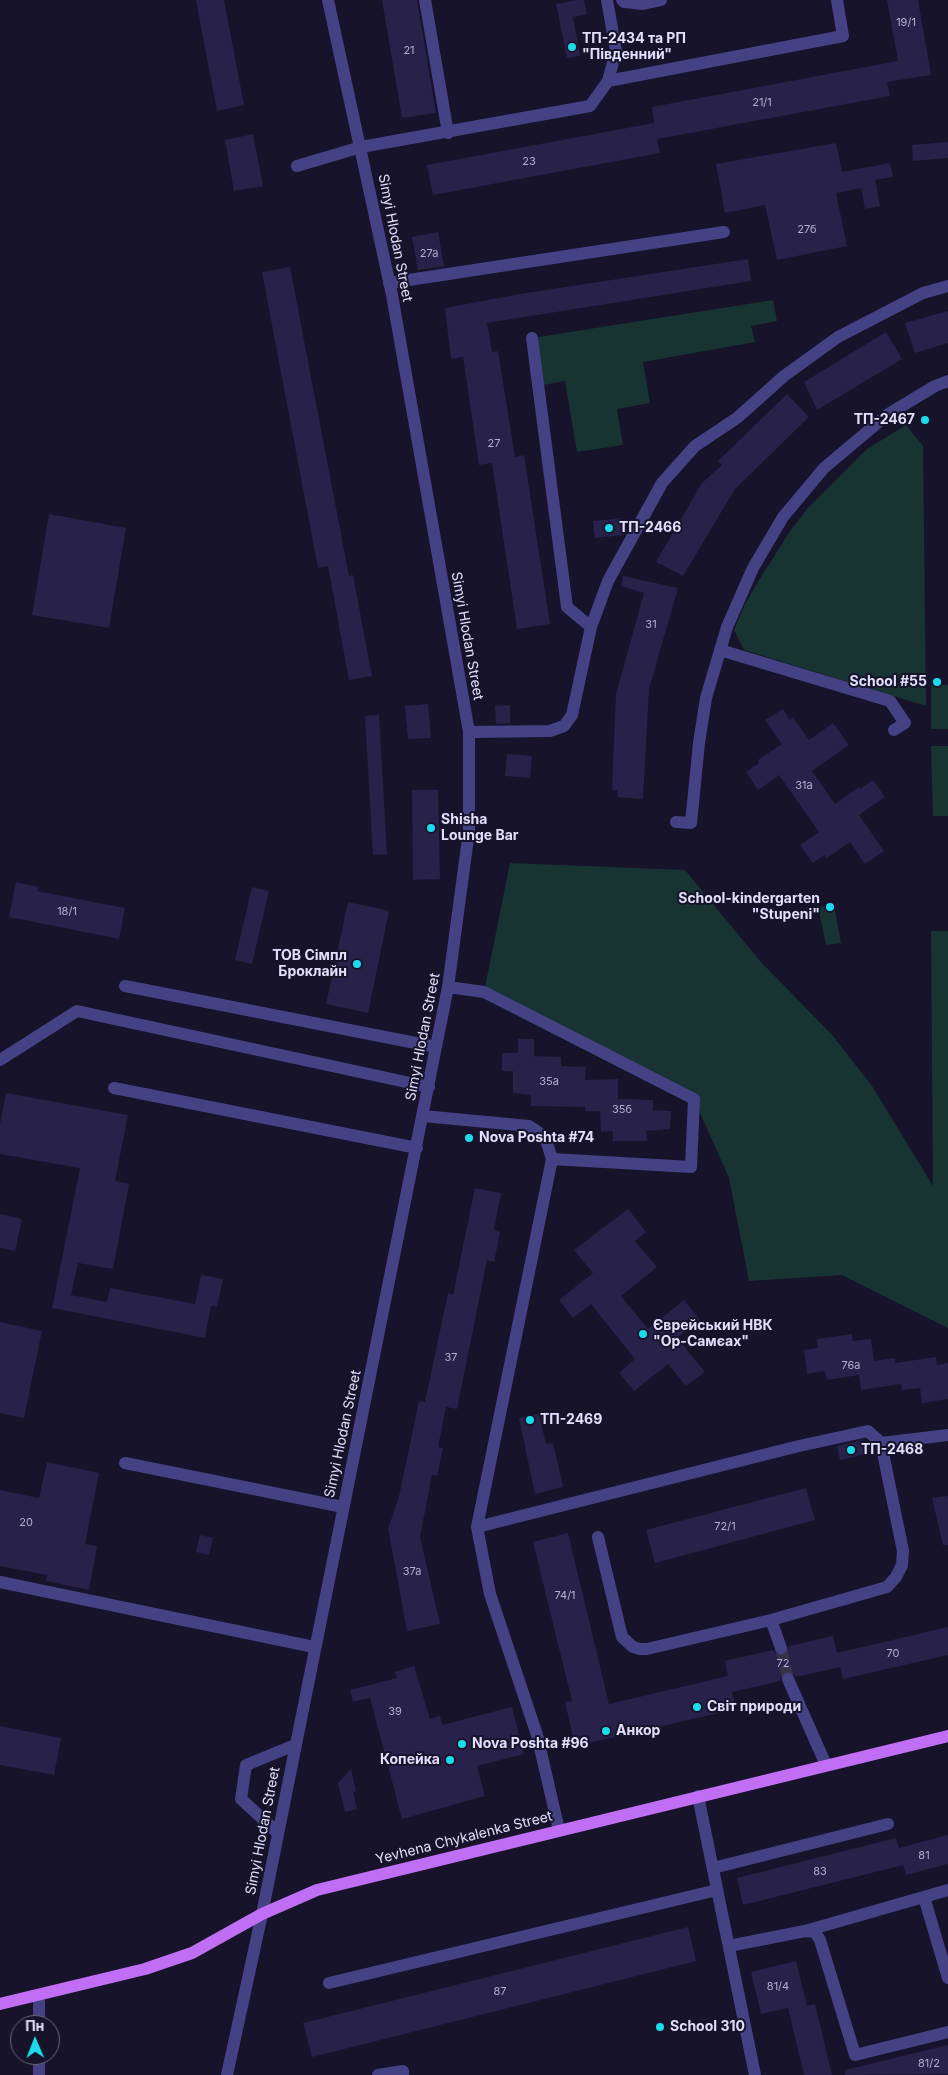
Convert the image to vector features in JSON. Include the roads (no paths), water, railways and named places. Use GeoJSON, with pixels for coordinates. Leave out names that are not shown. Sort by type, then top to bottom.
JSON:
{"type":"FeatureCollection","features":[{"type":"Feature","properties":{"kind":"main road","name":"Yevhena Chykalenka Street"},"geometry":{"type":"LineString","coordinates":[[0,2004],[145,1969],[192,1953],[262,1914],[317,1890],[948,1736]]}},
{"type":"Feature","properties":{"kind":"street","name":"Simyi Hlodan Street"},"geometry":{"type":"LineString","coordinates":[[227,2075],[262,1914],[314,1647],[417,1148],[448,987],[469,831],[469,732],[389,283],[328,0]]}},
{"type":"Feature","properties":{"kind":"street"},"geometry":{"type":"LineString","coordinates":[[425,0],[448,133]]}},
{"type":"Feature","properties":{"kind":"street"},"geometry":{"type":"LineString","coordinates":[[297,166],[361,147],[448,133],[590,106],[608,81],[616,51],[607,0]]}},
{"type":"Feature","properties":{"kind":"street"},"geometry":{"type":"LineString","coordinates":[[622,0],[624,2],[643,4],[661,0]]}},
{"type":"Feature","properties":{"kind":"street"},"geometry":{"type":"LineString","coordinates":[[608,81],[843,36],[837,0]]}},
{"type":"Feature","properties":{"kind":"street"},"geometry":{"type":"LineString","coordinates":[[389,283],[724,232]]}},
{"type":"Feature","properties":{"kind":"street"},"geometry":{"type":"LineString","coordinates":[[469,732],[550,731],[564,726],[572,715],[591,627],[608,581],[662,483],[696,446],[737,418],[784,376],[838,337],[923,294],[948,286]]}},
{"type":"Feature","properties":{"kind":"street"},"geometry":{"type":"LineString","coordinates":[[532,338],[567,607],[591,627]]}},
{"type":"Feature","properties":{"kind":"street"},"geometry":{"type":"LineString","coordinates":[[676,822],[690,823],[706,698],[727,628],[752,568],[783,518],[824,468],[887,415],[935,386],[948,381]]}},
{"type":"Feature","properties":{"kind":"street"},"geometry":{"type":"LineString","coordinates":[[720,650],[890,701],[905,723],[894,730]]}},
{"type":"Feature","properties":{"kind":"street"},"geometry":{"type":"LineString","coordinates":[[124,986],[436,1047]]}},
{"type":"Feature","properties":{"kind":"street"},"geometry":{"type":"LineString","coordinates":[[448,987],[484,992],[694,1099],[691,1167],[552,1159]]}},
{"type":"Feature","properties":{"kind":"street"},"geometry":{"type":"LineString","coordinates":[[0,1060],[77,1011],[429,1086]]}},
{"type":"Feature","properties":{"kind":"street"},"geometry":{"type":"LineString","coordinates":[[114,1088],[417,1148]]}},
{"type":"Feature","properties":{"kind":"street"},"geometry":{"type":"LineString","coordinates":[[423,1116],[529,1126],[546,1140],[552,1159],[477,1527],[490,1594],[537,1735],[559,1830]]}},
{"type":"Feature","properties":{"kind":"street"},"geometry":{"type":"LineString","coordinates":[[477,1527],[799,1446],[868,1431],[881,1443],[903,1551],[902,1565],[896,1577],[887,1587],[772,1620],[647,1649],[633,1647],[622,1637],[598,1537]]}},
{"type":"Feature","properties":{"kind":"street"},"geometry":{"type":"LineString","coordinates":[[881,1443],[948,1435]]}},
{"type":"Feature","properties":{"kind":"street"},"geometry":{"type":"LineString","coordinates":[[125,1463],[343,1507]]}},
{"type":"Feature","properties":{"kind":"street"},"geometry":{"type":"LineString","coordinates":[[0,1582],[314,1647]]}},
{"type":"Feature","properties":{"kind":"street"},"geometry":{"type":"LineString","coordinates":[[772,1620],[780,1648]]}},
{"type":"Feature","properties":{"kind":"street"},"geometry":{"type":"LineString","coordinates":[[788,1679],[826,1766]]}},
{"type":"Feature","properties":{"kind":"street"},"geometry":{"type":"LineString","coordinates":[[278,1833],[241,1799],[246,1765],[295,1745]]}},
{"type":"Feature","properties":{"kind":"street"},"geometry":{"type":"LineString","coordinates":[[698,1796],[755,2075]]}},
{"type":"Feature","properties":{"kind":"street"},"geometry":{"type":"LineString","coordinates":[[713,1868],[888,1824]]}},
{"type":"Feature","properties":{"kind":"street"},"geometry":{"type":"LineString","coordinates":[[329,1982],[717,1890]]}},
{"type":"Feature","properties":{"kind":"street"},"geometry":{"type":"LineString","coordinates":[[729,1946],[805,1931],[948,1890]]}},
{"type":"Feature","properties":{"kind":"street"},"geometry":{"type":"LineString","coordinates":[[924,1897],[948,1978]]}},
{"type":"Feature","properties":{"kind":"street"},"geometry":{"type":"LineString","coordinates":[[805,1931],[815,1932],[820,1940],[855,2055],[948,2032]]}},
{"type":"Feature","properties":{"kind":"street"},"geometry":{"type":"LineString","coordinates":[[39,1995],[39,2015]]}},
{"type":"Feature","properties":{"kind":"street"},"geometry":{"type":"LineString","coordinates":[[378,2075],[403,2071],[403,2075]]}},
{"type":"Feature","properties":{"kind":"tunnel"},"geometry":{"type":"LineString","coordinates":[[781,1648],[788,1679]]}},
{"type":"Feature","properties":{"kind":"place","name":"ТП-2434 та РП \"Південний\""},"geometry":{"type":"Point","coordinates":[572,47]}},
{"type":"Feature","properties":{"kind":"place","name":"ТП-2467"},"geometry":{"type":"Point","coordinates":[925,420]}},
{"type":"Feature","properties":{"kind":"place","name":"ТП-2466"},"geometry":{"type":"Point","coordinates":[609,528]}},
{"type":"Feature","properties":{"kind":"place","name":"School #55"},"geometry":{"type":"Point","coordinates":[937,682]}},
{"type":"Feature","properties":{"kind":"place","name":"Shisha Lounge Bar"},"geometry":{"type":"Point","coordinates":[431,828]}},
{"type":"Feature","properties":{"kind":"place","name":"School-kindergarten \"Stupeni\""},"geometry":{"type":"Point","coordinates":[830,907]}},
{"type":"Feature","properties":{"kind":"place","name":"ТОВ Сімпл Броклайн"},"geometry":{"type":"Point","coordinates":[357,964]}},
{"type":"Feature","properties":{"kind":"place","name":"Nova Poshta #74"},"geometry":{"type":"Point","coordinates":[469,1138]}},
{"type":"Feature","properties":{"kind":"place","name":"Єврейський НВК \"Ор-Самєах\""},"geometry":{"type":"Point","coordinates":[643,1334]}},
{"type":"Feature","properties":{"kind":"place","name":"ТП-2469"},"geometry":{"type":"Point","coordinates":[530,1420]}},
{"type":"Feature","properties":{"kind":"place","name":"ТП-2468"},"geometry":{"type":"Point","coordinates":[851,1450]}},
{"type":"Feature","properties":{"kind":"place","name":"Світ природи"},"geometry":{"type":"Point","coordinates":[697,1707]}},
{"type":"Feature","properties":{"kind":"place","name":"Анкор"},"geometry":{"type":"Point","coordinates":[606,1731]}},
{"type":"Feature","properties":{"kind":"place","name":"Nova Poshta #96"},"geometry":{"type":"Point","coordinates":[462,1744]}},
{"type":"Feature","properties":{"kind":"place","name":"Копейка"},"geometry":{"type":"Point","coordinates":[450,1760]}},
{"type":"Feature","properties":{"kind":"place","name":"School 310"},"geometry":{"type":"Point","coordinates":[660,2027]}}]}
